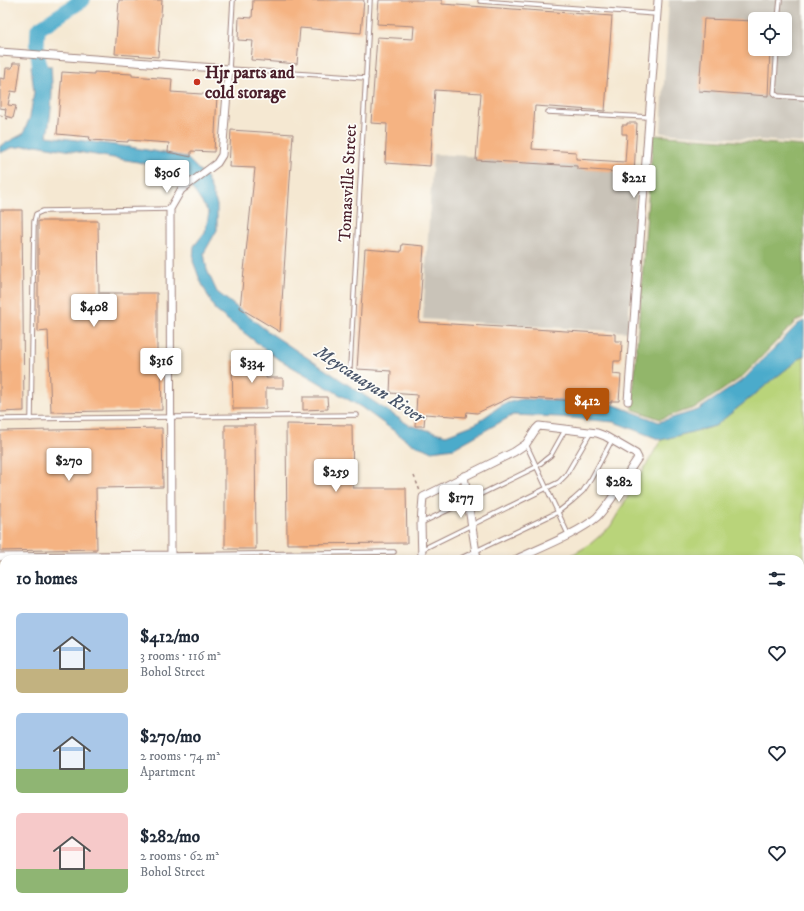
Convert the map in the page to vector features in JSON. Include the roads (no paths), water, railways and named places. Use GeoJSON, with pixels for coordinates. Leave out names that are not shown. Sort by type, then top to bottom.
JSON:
{"type":"FeatureCollection","features":[{"type":"Feature","properties":{"kind":"street"},"geometry":{"type":"LineString","coordinates":[[628,401],[658,0]]}},
{"type":"Feature","properties":{"kind":"street"},"geometry":{"type":"LineString","coordinates":[[0,52],[229,69],[222,155],[217,163],[208,171],[181,190],[170,210],[171,555]]}},
{"type":"Feature","properties":{"kind":"street"},"geometry":{"type":"LineString","coordinates":[[422,555],[422,497],[514,452],[526,444],[539,426],[591,432],[605,436],[636,454],[638,458],[601,511],[590,522],[525,555]]}},
{"type":"Feature","properties":{"kind":"street"},"geometry":{"type":"LineString","coordinates":[[464,476],[476,555]]}},
{"type":"Feature","properties":{"kind":"lane"},"geometry":{"type":"LineString","coordinates":[[233,0],[229,69],[366,78]]}},
{"type":"Feature","properties":{"kind":"lane","name":"Tomasville Street"},"geometry":{"type":"LineString","coordinates":[[350,367],[370,0]]}},
{"type":"Feature","properties":{"kind":"lane"},"geometry":{"type":"LineString","coordinates":[[779,12],[780,0]]}},
{"type":"Feature","properties":{"kind":"lane"},"geometry":{"type":"LineString","coordinates":[[480,1],[656,14]]}},
{"type":"Feature","properties":{"kind":"lane"},"geometry":{"type":"LineString","coordinates":[[777,56],[774,93],[778,96],[804,98]]}},
{"type":"Feature","properties":{"kind":"lane"},"geometry":{"type":"LineString","coordinates":[[548,112],[649,117]]}},
{"type":"Feature","properties":{"kind":"lane"},"geometry":{"type":"LineString","coordinates":[[31,419],[34,222],[36,214],[43,211],[170,210]]}},
{"type":"Feature","properties":{"kind":"lane"},"geometry":{"type":"LineString","coordinates":[[0,419],[357,415]]}},
{"type":"Feature","properties":{"kind":"lane"},"geometry":{"type":"LineString","coordinates":[[421,523],[536,467],[550,455],[566,430]]}},
{"type":"Feature","properties":{"kind":"lane"},"geometry":{"type":"LineString","coordinates":[[422,550],[559,482],[566,475],[591,432]]}},
{"type":"Feature","properties":{"kind":"lane"},"geometry":{"type":"LineString","coordinates":[[476,555],[558,512],[583,491],[612,440]]}},
{"type":"Feature","properties":{"kind":"lane"},"geometry":{"type":"LineString","coordinates":[[526,444],[568,534]]}},
{"type":"Feature","properties":{"kind":"lane"},"geometry":{"type":"LineString","coordinates":[[171,555],[394,552]]}},
{"type":"Feature","properties":{"kind":"water"},"geometry":{"type":"Polygon","coordinates":[[[31,66],[51,66],[52,101],[47,136],[130,147],[186,157],[207,178],[217,205],[217,230],[204,253],[207,270],[217,292],[270,333],[409,425],[446,435],[475,424],[503,404],[522,399],[604,401],[659,422],[698,410],[744,379],[798,324],[804,321],[804,355],[715,426],[661,440],[614,422],[513,415],[454,448],[431,451],[412,444],[361,407],[275,357],[215,310],[200,280],[193,261],[194,246],[205,232],[209,213],[194,191],[175,173],[138,162],[36,145],[11,148],[0,153],[0,146],[23,134],[30,117],[34,92],[31,66]]]}},
{"type":"Feature","properties":{"kind":"waterway","name":"Meycauayan River"},"geometry":{"type":"LineString","coordinates":[[42,85],[37,47],[38,29],[83,0]]}},
{"type":"Feature","properties":{"kind":"place","name":"Hjr parts and cold storage"},"geometry":{"type":"Point","coordinates":[197,82]}}]}
